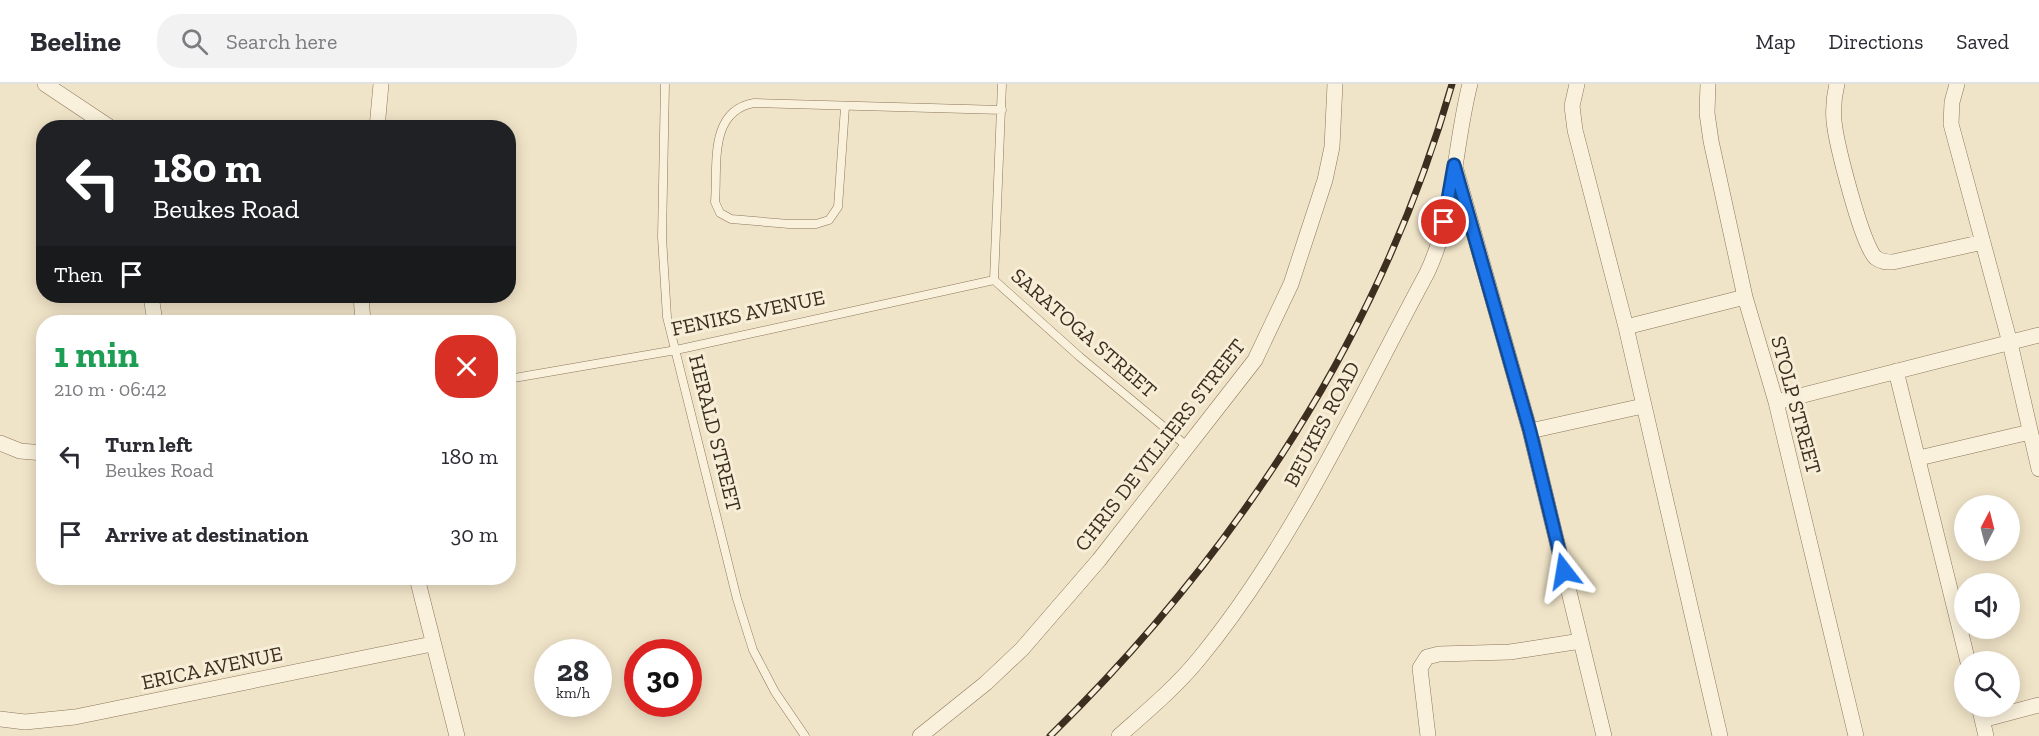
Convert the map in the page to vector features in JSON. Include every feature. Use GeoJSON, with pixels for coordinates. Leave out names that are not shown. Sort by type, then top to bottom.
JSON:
{"type":"FeatureCollection","features":[{"type":"Feature","properties":{"kind":"street"},"geometry":{"type":"LineString","coordinates":[[45,84],[99,120]]}},
{"type":"Feature","properties":{"kind":"street"},"geometry":{"type":"LineString","coordinates":[[378,120],[381,84]]}},
{"type":"Feature","properties":{"kind":"street","name":"CHRIS DE VILLIERS STREET"},"geometry":{"type":"LineString","coordinates":[[920,736],[986,683],[1022,649],[1099,560],[1255,360],[1291,284],[1325,180],[1332,147],[1335,84]]}},
{"type":"Feature","properties":{"kind":"street","name":"BEUKES ROAD"},"geometry":{"type":"LineString","coordinates":[[1119,736],[1197,661],[1249,590],[1301,507],[1438,251],[1470,84]]}},
{"type":"Feature","properties":{"kind":"street"},"geometry":{"type":"LineString","coordinates":[[1577,84],[1572,106],[1575,130],[1626,327],[1720,736]]}},
{"type":"Feature","properties":{"kind":"street","name":"STOLP STREET"},"geometry":{"type":"LineString","coordinates":[[1708,84],[1707,113],[1710,133],[1745,297],[1776,402],[1856,736]]}},
{"type":"Feature","properties":{"kind":"street"},"geometry":{"type":"LineString","coordinates":[[1837,84],[1834,108],[1836,133],[1866,240],[1874,256],[1883,262],[1893,262],[1983,242]]}},
{"type":"Feature","properties":{"kind":"street"},"geometry":{"type":"LineString","coordinates":[[1957,84],[1952,102],[1951,124],[2010,343],[2039,470]]}},
{"type":"Feature","properties":{"kind":"street"},"geometry":{"type":"LineString","coordinates":[[1454,165],[1530,431],[1604,736]]}},
{"type":"Feature","properties":{"kind":"street"},"geometry":{"type":"LineString","coordinates":[[1626,327],[1745,297]]}},
{"type":"Feature","properties":{"kind":"street"},"geometry":{"type":"LineString","coordinates":[[1776,402],[2039,335]]}},
{"type":"Feature","properties":{"kind":"street"},"geometry":{"type":"LineString","coordinates":[[1896,371],[1965,651]]}},
{"type":"Feature","properties":{"kind":"street"},"geometry":{"type":"LineString","coordinates":[[1530,431],[1643,406]]}},
{"type":"Feature","properties":{"kind":"street"},"geometry":{"type":"LineString","coordinates":[[1919,458],[2030,432]]}},
{"type":"Feature","properties":{"kind":"street"},"geometry":{"type":"LineString","coordinates":[[0,443],[20,451],[36,452]]}},
{"type":"Feature","properties":{"kind":"street"},"geometry":{"type":"LineString","coordinates":[[419,585],[457,736]]}},
{"type":"Feature","properties":{"kind":"street"},"geometry":{"type":"LineString","coordinates":[[1428,736],[1420,668],[1426,657],[1439,654],[1510,652],[1581,641]]}},
{"type":"Feature","properties":{"kind":"street","name":"ERICA AVENUE"},"geometry":{"type":"LineString","coordinates":[[0,719],[36,722],[75,717],[432,644]]}},
{"type":"Feature","properties":{"kind":"street"},"geometry":{"type":"LineString","coordinates":[[2020,708],[2039,705]]}},
{"type":"Feature","properties":{"kind":"street"},"geometry":{"type":"LineString","coordinates":[[1982,717],[1986,736]]}},
{"type":"Feature","properties":{"kind":"lane","name":"HERALD STREET"},"geometry":{"type":"LineString","coordinates":[[665,84],[662,272],[667,317],[737,599],[753,650],[775,692],[805,736]]}},
{"type":"Feature","properties":{"kind":"lane","name":"SARATOGA STREET"},"geometry":{"type":"LineString","coordinates":[[1002,84],[994,280],[1080,357],[1188,447]]}},
{"type":"Feature","properties":{"kind":"lane"},"geometry":{"type":"LineString","coordinates":[[845,107],[839,200],[833,217],[823,223],[789,224],[731,219],[720,213],[715,202],[719,139],[722,126],[731,112],[738,107],[754,103],[1002,110]]}},
{"type":"Feature","properties":{"kind":"lane","name":"FENIKS AVENUE"},"geometry":{"type":"LineString","coordinates":[[516,378],[675,350],[994,280]]}},
{"type":"Feature","properties":{"kind":"railway"},"geometry":{"type":"LineString","coordinates":[[1050,736],[1117,666],[1181,593],[1240,516],[1294,436],[1342,352],[1385,266],[1422,176],[1452,84]]}},
{"type":"Feature","properties":{"kind":"route"},"geometry":{"type":"LineString","coordinates":[[1444,222],[1454,165],[1530,431],[1564,571]]}}]}
